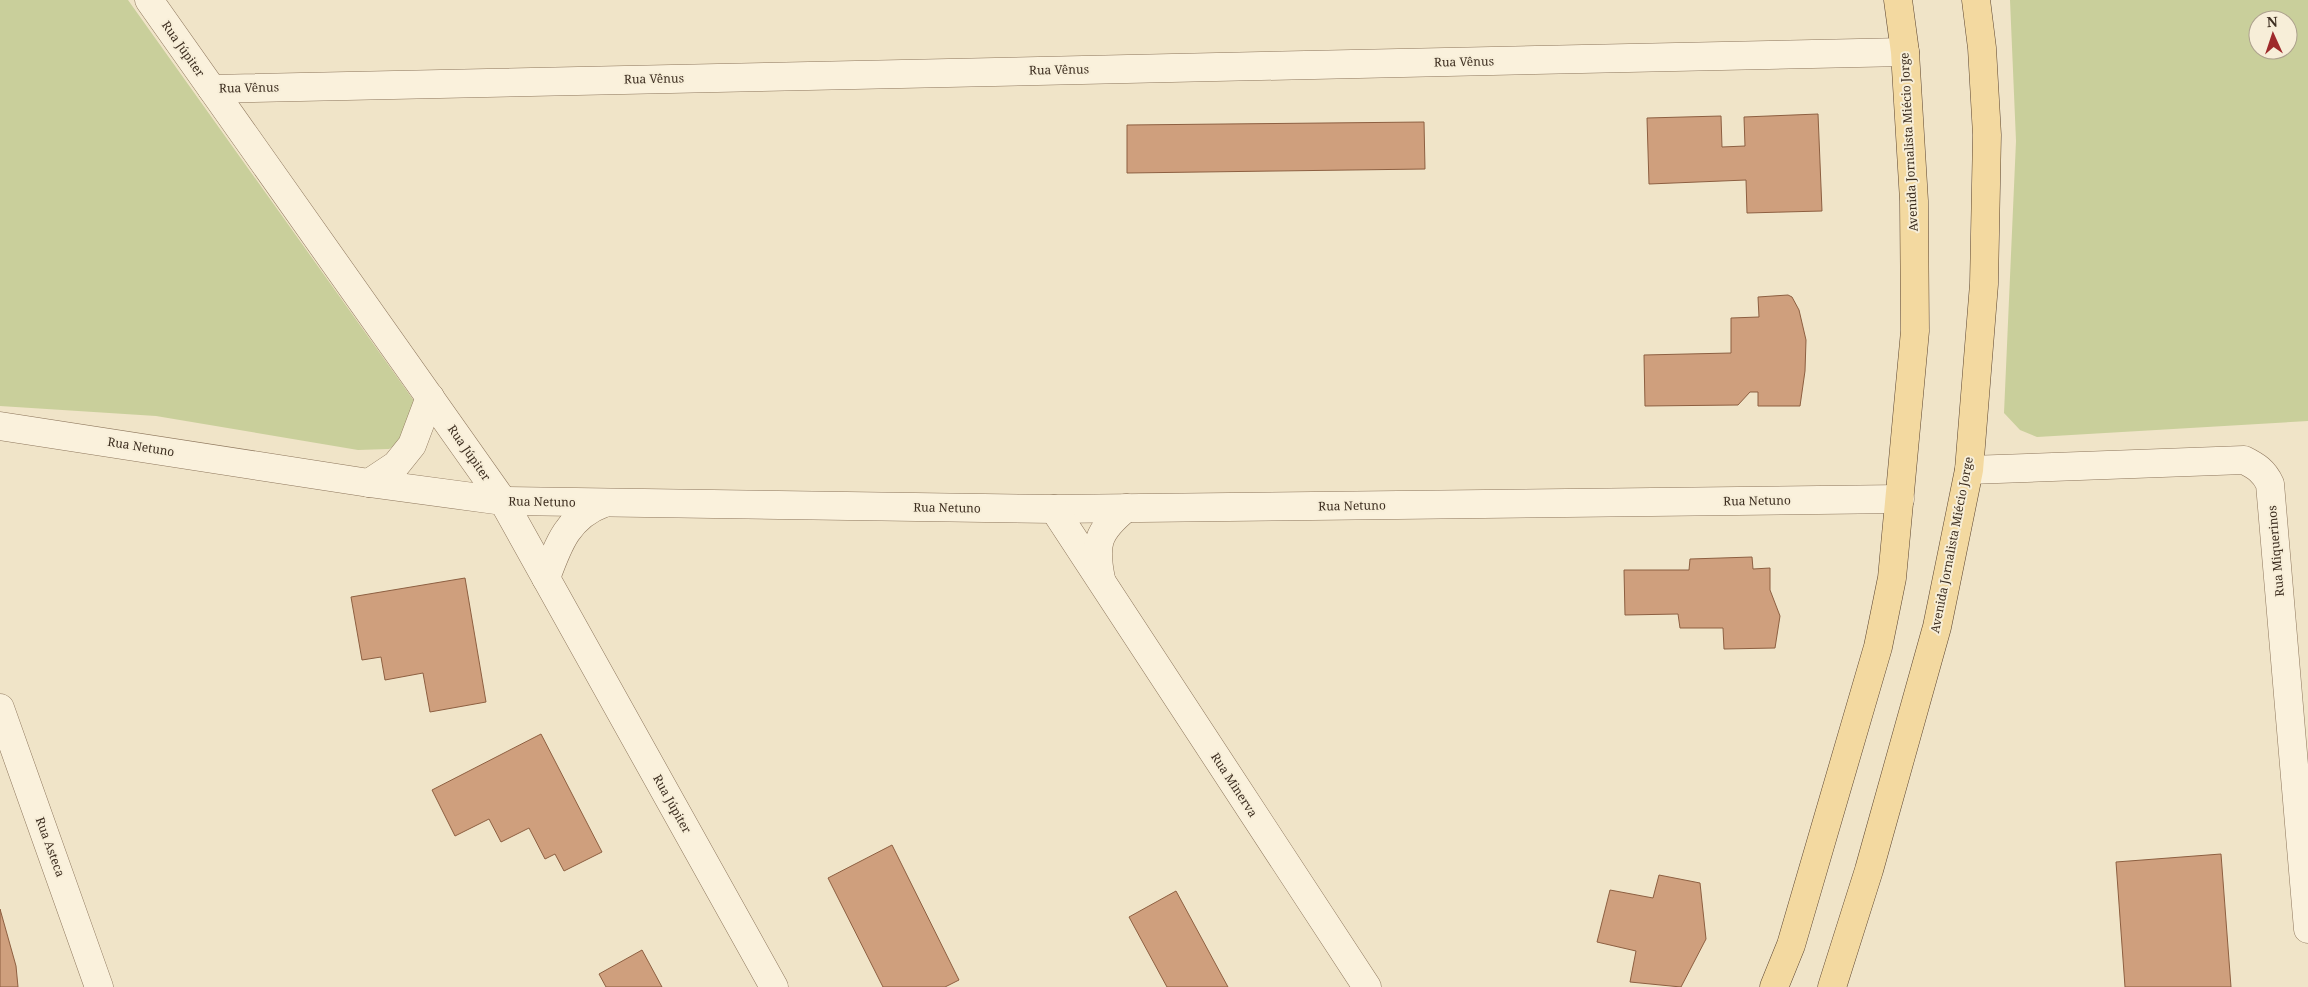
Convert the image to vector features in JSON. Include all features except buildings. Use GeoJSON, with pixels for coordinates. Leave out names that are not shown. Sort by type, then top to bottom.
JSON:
{"type":"FeatureCollection","features":[{"type":"Feature","properties":{"kind":"main road","name":"Avenida Jornalista Miécio Jorge"},"geometry":{"type":"LineString","coordinates":[[1774,987],[1790,945],[1878,648],[1892,578],[1915,330],[1914,201],[1905,52],[1898,0]]}},
{"type":"Feature","properties":{"kind":"main road","name":"Avenida Jornalista Miécio Jorge"},"geometry":{"type":"LineString","coordinates":[[1832,987],[1870,870],[1937,627],[1969,470],[1984,284],[1987,135],[1982,48],[1976,0]]}},
{"type":"Feature","properties":{"kind":"street","name":"Rua Júpiter"},"geometry":{"type":"LineString","coordinates":[[149,0],[503,501],[774,987]]}},
{"type":"Feature","properties":{"kind":"street","name":"Rua Vênus"},"geometry":{"type":"LineString","coordinates":[[212,89],[1905,52]]}},
{"type":"Feature","properties":{"kind":"street"},"geometry":{"type":"LineString","coordinates":[[369,483],[396,465],[412,445],[430,397]]}},
{"type":"Feature","properties":{"kind":"street","name":"Rua Netuno"},"geometry":{"type":"LineString","coordinates":[[0,426],[369,483],[503,501],[1054,509],[1900,500]]}},
{"type":"Feature","properties":{"kind":"street","name":"Rua Miquerinos"},"geometry":{"type":"LineString","coordinates":[[1969,470],[2244,460],[2258,467],[2266,475],[2270,484],[2308,929]]}},
{"type":"Feature","properties":{"kind":"street"},"geometry":{"type":"LineString","coordinates":[[546,578],[559,544],[570,527],[587,509],[604,503]]}},
{"type":"Feature","properties":{"kind":"street","name":"Rua Minerva"},"geometry":{"type":"LineString","coordinates":[[1102,583],[1097,547],[1101,533],[1109,522],[1126,508]]}},
{"type":"Feature","properties":{"kind":"street","name":"Rua Minerva"},"geometry":{"type":"LineString","coordinates":[[1054,509],[1366,987]]}},
{"type":"Feature","properties":{"kind":"street","name":"Rua Asteca"},"geometry":{"type":"LineString","coordinates":[[0,708],[99,987]]}},
{"type":"Feature","properties":{"kind":"green space"},"geometry":{"type":"Polygon","coordinates":[[[0,0],[128,0],[417,405],[409,435],[389,449],[358,450],[156,416],[0,406],[0,0]]]}},
{"type":"Feature","properties":{"kind":"green space"},"geometry":{"type":"Polygon","coordinates":[[[2010,0],[2308,0],[2308,421],[2037,437],[2020,430],[2004,413],[2016,141],[2010,0]]]}}]}
